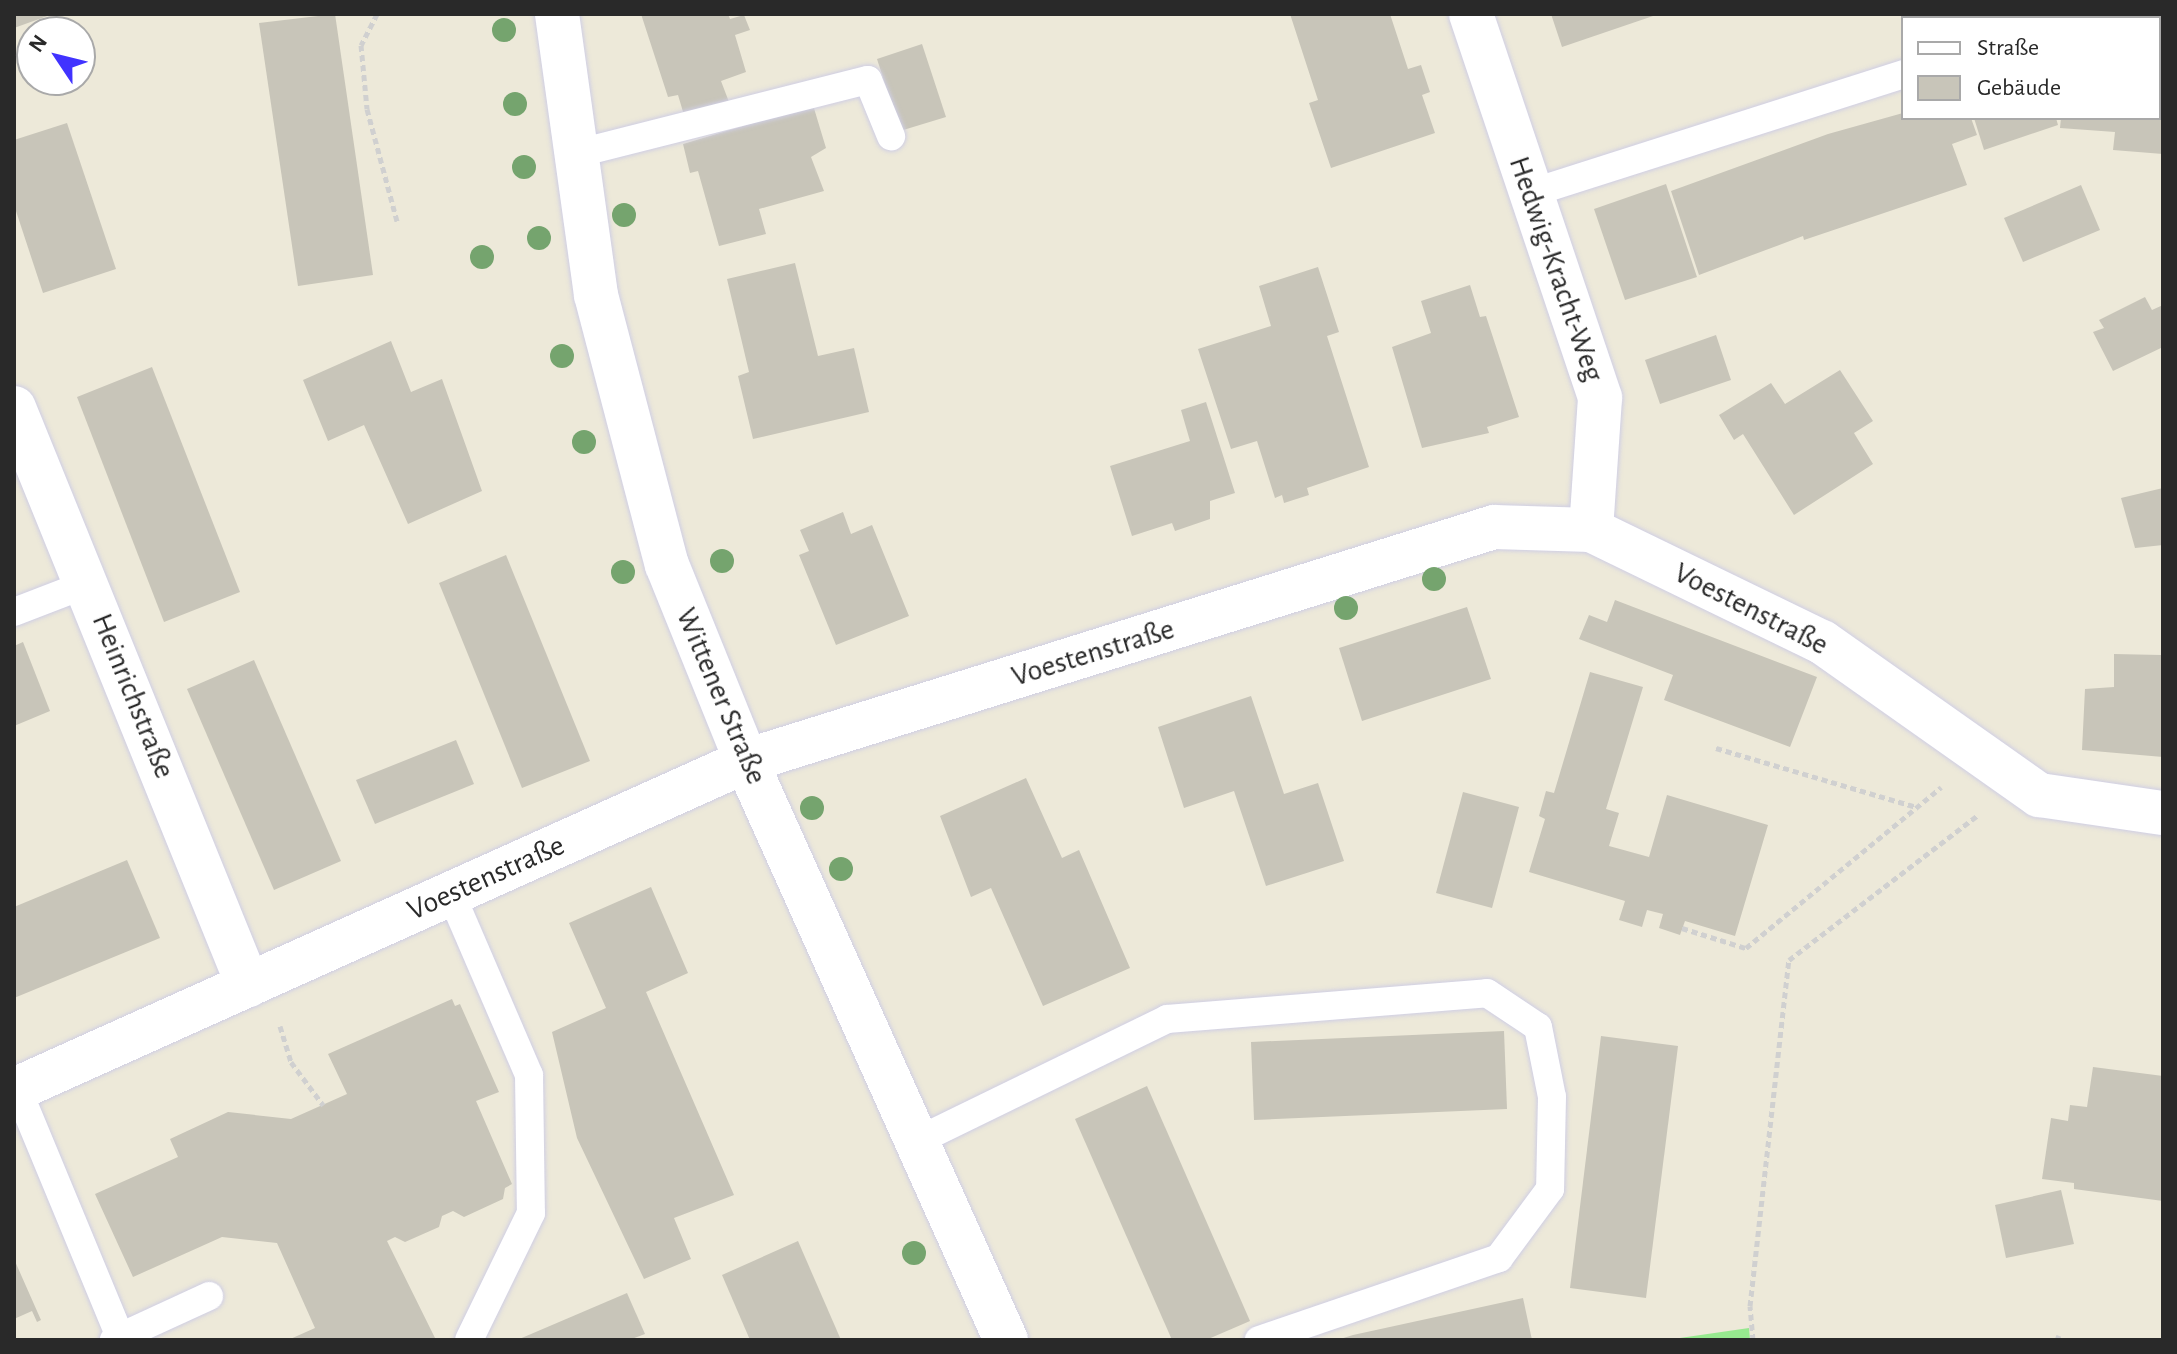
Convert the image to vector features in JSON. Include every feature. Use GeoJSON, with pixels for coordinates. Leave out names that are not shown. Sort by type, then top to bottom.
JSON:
{"type":"FeatureCollection","features":[{"type":"Feature","properties":{"kind":"street","name":"Wittener Straße"},"geometry":{"type":"LineString","coordinates":[[557,14],[596,295],[667,565],[746,761],[1006,1340]]}},
{"type":"Feature","properties":{"kind":"street","name":"Hedwig-Kracht-Weg"},"geometry":{"type":"LineString","coordinates":[[1471,14],[1600,398],[1591,530]]}},
{"type":"Feature","properties":{"kind":"street","name":"Heinrichstraße"},"geometry":{"type":"LineString","coordinates":[[14,408],[255,982]]}},
{"type":"Feature","properties":{"kind":"street","name":"Voestenstraße"},"geometry":{"type":"LineString","coordinates":[[16,1089],[746,761],[1494,527],[1591,530],[1822,642],[2039,795],[2163,813]]}},
{"type":"Feature","properties":{"kind":"lane"},"geometry":{"type":"LineString","coordinates":[[1531,193],[1901,75]]}},
{"type":"Feature","properties":{"kind":"lane"},"geometry":{"type":"LineString","coordinates":[[575,154],[868,80],[891,136]]}},
{"type":"Feature","properties":{"kind":"lane"},"geometry":{"type":"LineString","coordinates":[[14,612],[89,583]]}},
{"type":"Feature","properties":{"kind":"lane"},"geometry":{"type":"LineString","coordinates":[[451,894],[529,1075],[531,1213],[469,1340]]}},
{"type":"Feature","properties":{"kind":"lane"},"geometry":{"type":"LineString","coordinates":[[917,1141],[1167,1019],[1487,993],[1538,1027],[1552,1097],[1550,1189],[1499,1258],[1259,1340]]}},
{"type":"Feature","properties":{"kind":"lane"},"geometry":{"type":"LineString","coordinates":[[16,1089],[117,1338],[209,1296]]}},
{"type":"Feature","properties":{"kind":"path"},"geometry":{"type":"LineString","coordinates":[[377,14],[361,45],[366,93],[397,221]]}},
{"type":"Feature","properties":{"kind":"path"},"geometry":{"type":"LineString","coordinates":[[1716,748],[1916,807]]}},
{"type":"Feature","properties":{"kind":"path"},"geometry":{"type":"LineString","coordinates":[[1682,928],[1746,948],[1981,755]]}},
{"type":"Feature","properties":{"kind":"path"},"geometry":{"type":"LineString","coordinates":[[1753,1340],[1750,1306],[1789,960],[1976,816],[2039,795]]}},
{"type":"Feature","properties":{"kind":"path"},"geometry":{"type":"LineString","coordinates":[[255,982],[291,1062],[323,1105]]}},
{"type":"Feature","properties":{"kind":"green space"},"geometry":{"type":"Polygon","coordinates":[[[1749,1328],[1750,1340],[1666,1340],[1749,1328]]]}},
{"type":"Feature","properties":{"kind":"building"},"geometry":{"type":"Polygon","coordinates":[[[14,14],[53,14],[16,16],[14,28],[14,14]]]}},
{"type":"Feature","properties":{"kind":"building"},"geometry":{"type":"Polygon","coordinates":[[[335,14],[373,275],[298,286],[259,23],[335,14]]]}},
{"type":"Feature","properties":{"kind":"building"},"geometry":{"type":"Polygon","coordinates":[[[641,14],[728,14],[730,19],[744,15],[750,30],[735,35],[746,72],[721,81],[729,102],[684,115],[678,95],[668,97],[641,14]]]}},
{"type":"Feature","properties":{"kind":"building"},"geometry":{"type":"Polygon","coordinates":[[[1290,14],[1390,14],[1408,69],[1421,65],[1430,92],[1422,95],[1435,133],[1331,168],[1309,103],[1318,100],[1290,14]]]}},
{"type":"Feature","properties":{"kind":"building"},"geometry":{"type":"Polygon","coordinates":[[[1551,14],[1656,14],[1656,15],[1562,47],[1551,14]]]}},
{"type":"Feature","properties":{"kind":"building"},"geometry":{"type":"Polygon","coordinates":[[[922,44],[946,117],[900,131],[877,59],[922,44]]]}},
{"type":"Feature","properties":{"kind":"building"},"geometry":{"type":"Polygon","coordinates":[[[813,105],[826,148],[811,157],[824,191],[759,209],[766,234],[719,246],[698,171],[690,173],[683,144],[813,105]]]}},
{"type":"Feature","properties":{"kind":"building"},"geometry":{"type":"Polygon","coordinates":[[[1901,114],[1901,120],[1972,120],[1977,135],[1952,144],[1967,185],[1804,240],[1803,236],[1699,275],[1671,191],[1828,134],[1901,114]]]}},
{"type":"Feature","properties":{"kind":"building"},"geometry":{"type":"Polygon","coordinates":[[[2161,119],[2163,154],[2113,150],[2115,132],[2060,128],[2061,120],[2161,119]]]}},
{"type":"Feature","properties":{"kind":"building"},"geometry":{"type":"Polygon","coordinates":[[[1975,120],[2057,120],[2058,125],[1984,150],[1975,120]]]}},
{"type":"Feature","properties":{"kind":"building"},"geometry":{"type":"Polygon","coordinates":[[[67,123],[116,269],[43,293],[14,205],[14,140],[67,123]]]}},
{"type":"Feature","properties":{"kind":"building"},"geometry":{"type":"Polygon","coordinates":[[[1666,184],[1697,277],[1625,300],[1594,209],[1666,184]]]}},
{"type":"Feature","properties":{"kind":"building"},"geometry":{"type":"Polygon","coordinates":[[[2081,185],[2100,230],[2023,262],[2004,218],[2081,185]]]}},
{"type":"Feature","properties":{"kind":"building"},"geometry":{"type":"Polygon","coordinates":[[[795,263],[818,356],[854,348],[869,412],[753,439],[738,376],[749,372],[727,279],[795,263]]]}},
{"type":"Feature","properties":{"kind":"building"},"geometry":{"type":"Polygon","coordinates":[[[1318,267],[1339,332],[1327,336],[1369,467],[1307,488],[1309,495],[1284,503],[1282,495],[1275,498],[1257,441],[1231,449],[1198,349],[1271,326],[1259,286],[1318,267]]]}},
{"type":"Feature","properties":{"kind":"building"},"geometry":{"type":"Polygon","coordinates":[[[1470,285],[1480,317],[1486,316],[1519,417],[1487,427],[1489,433],[1422,448],[1392,347],[1431,333],[1421,301],[1470,285]]]}},
{"type":"Feature","properties":{"kind":"building"},"geometry":{"type":"Polygon","coordinates":[[[2145,297],[2152,310],[2163,305],[2163,347],[2113,371],[2093,332],[2104,328],[2099,320],[2145,297]]]}},
{"type":"Feature","properties":{"kind":"building"},"geometry":{"type":"Polygon","coordinates":[[[1716,335],[1731,380],[1660,404],[1645,360],[1716,335]]]}},
{"type":"Feature","properties":{"kind":"building"},"geometry":{"type":"Polygon","coordinates":[[[391,341],[411,392],[442,379],[482,491],[408,524],[364,425],[328,441],[303,380],[391,341]]]}},
{"type":"Feature","properties":{"kind":"building"},"geometry":{"type":"Polygon","coordinates":[[[152,367],[240,592],[164,622],[77,397],[152,367]]]}},
{"type":"Feature","properties":{"kind":"building"},"geometry":{"type":"Polygon","coordinates":[[[1840,370],[1873,421],[1854,433],[1873,464],[1794,515],[1743,434],[1734,440],[1719,415],[1771,383],[1785,404],[1840,370]]]}},
{"type":"Feature","properties":{"kind":"building"},"geometry":{"type":"Polygon","coordinates":[[[1206,402],[1235,493],[1210,501],[1210,519],[1175,531],[1172,523],[1132,536],[1110,466],[1190,441],[1181,410],[1206,402]]]}},
{"type":"Feature","properties":{"kind":"building"},"geometry":{"type":"Polygon","coordinates":[[[2163,488],[2163,545],[2135,548],[2121,498],[2163,488]]]}},
{"type":"Feature","properties":{"kind":"building"},"geometry":{"type":"Polygon","coordinates":[[[843,512],[851,534],[872,525],[909,616],[836,645],[799,555],[809,551],[800,530],[843,512]]]}},
{"type":"Feature","properties":{"kind":"building"},"geometry":{"type":"Polygon","coordinates":[[[506,555],[590,761],[522,788],[439,583],[506,555]]]}},
{"type":"Feature","properties":{"kind":"building"},"geometry":{"type":"Polygon","coordinates":[[[1615,600],[1817,677],[1790,747],[1664,700],[1673,675],[1579,639],[1589,615],[1607,622],[1615,600]]]}},
{"type":"Feature","properties":{"kind":"building"},"geometry":{"type":"Polygon","coordinates":[[[1467,607],[1491,679],[1362,721],[1339,648],[1467,607]]]}},
{"type":"Feature","properties":{"kind":"building"},"geometry":{"type":"Polygon","coordinates":[[[23,642],[50,711],[14,726],[14,646],[23,642]]]}},
{"type":"Feature","properties":{"kind":"building"},"geometry":{"type":"Polygon","coordinates":[[[2114,654],[2161,655],[2163,757],[2082,750],[2085,689],[2114,687],[2114,654]]]}},
{"type":"Feature","properties":{"kind":"building"},"geometry":{"type":"Polygon","coordinates":[[[254,660],[341,861],[274,890],[187,689],[254,660]]]}},
{"type":"Feature","properties":{"kind":"building"},"geometry":{"type":"Polygon","coordinates":[[[1590,672],[1643,687],[1606,809],[1619,813],[1609,846],[1649,857],[1667,795],[1768,825],[1735,936],[1685,921],[1680,935],[1659,928],[1663,914],[1647,910],[1642,927],[1619,920],[1625,901],[1529,872],[1545,819],[1539,816],[1546,791],[1554,793],[1590,672]]]}},
{"type":"Feature","properties":{"kind":"building"},"geometry":{"type":"Polygon","coordinates":[[[1251,696],[1284,794],[1318,783],[1344,861],[1266,886],[1234,791],[1184,808],[1158,727],[1251,696]]]}},
{"type":"Feature","properties":{"kind":"building"},"geometry":{"type":"Polygon","coordinates":[[[456,740],[474,784],[375,824],[356,780],[456,740]]]}},
{"type":"Feature","properties":{"kind":"building"},"geometry":{"type":"Polygon","coordinates":[[[1026,778],[1062,858],[1079,850],[1130,968],[1043,1006],[991,888],[971,897],[940,816],[1026,778]]]}},
{"type":"Feature","properties":{"kind":"building"},"geometry":{"type":"Polygon","coordinates":[[[1463,792],[1519,807],[1492,908],[1436,893],[1463,792]]]}},
{"type":"Feature","properties":{"kind":"building"},"geometry":{"type":"Polygon","coordinates":[[[127,860],[160,938],[14,998],[14,907],[127,860]]]}},
{"type":"Feature","properties":{"kind":"building"},"geometry":{"type":"Polygon","coordinates":[[[651,887],[688,973],[646,992],[734,1195],[674,1218],[691,1259],[644,1279],[577,1138],[552,1032],[606,1008],[569,923],[651,887]]]}},
{"type":"Feature","properties":{"kind":"building"},"geometry":{"type":"Polygon","coordinates":[[[452,999],[455,1006],[460,1004],[499,1092],[476,1101],[512,1184],[505,1188],[503,1199],[464,1217],[453,1211],[442,1216],[439,1227],[405,1242],[395,1237],[387,1241],[436,1340],[288,1340],[315,1328],[277,1243],[222,1237],[133,1277],[95,1194],[178,1157],[170,1139],[228,1112],[291,1119],[347,1094],[328,1054],[452,999]]]}},
{"type":"Feature","properties":{"kind":"building"},"geometry":{"type":"Polygon","coordinates":[[[1504,1031],[1507,1109],[1254,1120],[1251,1042],[1504,1031]]]}},
{"type":"Feature","properties":{"kind":"building"},"geometry":{"type":"Polygon","coordinates":[[[1601,1036],[1678,1046],[1646,1298],[1570,1288],[1601,1036]]]}},
{"type":"Feature","properties":{"kind":"building"},"geometry":{"type":"Polygon","coordinates":[[[2093,1067],[2163,1076],[2163,1201],[2074,1189],[2074,1183],[2042,1179],[2051,1118],[2068,1121],[2070,1105],[2087,1107],[2093,1067]]]}},
{"type":"Feature","properties":{"kind":"building"},"geometry":{"type":"Polygon","coordinates":[[[1147,1086],[1250,1321],[1206,1340],[1172,1340],[1075,1119],[1147,1086]]]}},
{"type":"Feature","properties":{"kind":"building"},"geometry":{"type":"Polygon","coordinates":[[[2061,1190],[2074,1244],[2006,1258],[1995,1205],[2061,1190]]]}},
{"type":"Feature","properties":{"kind":"building"},"geometry":{"type":"Polygon","coordinates":[[[798,1241],[841,1340],[750,1340],[722,1275],[798,1241]]]}},
{"type":"Feature","properties":{"kind":"building"},"geometry":{"type":"Polygon","coordinates":[[[14,1259],[41,1320],[37,1322],[32,1311],[14,1319],[14,1259]]]}},
{"type":"Feature","properties":{"kind":"building"},"geometry":{"type":"Polygon","coordinates":[[[627,1293],[645,1334],[629,1340],[517,1340],[627,1293]]]}},
{"type":"Feature","properties":{"kind":"building"},"geometry":{"type":"Polygon","coordinates":[[[1523,1298],[1532,1340],[1337,1340],[1353,1335],[1523,1298]]]}}]}
